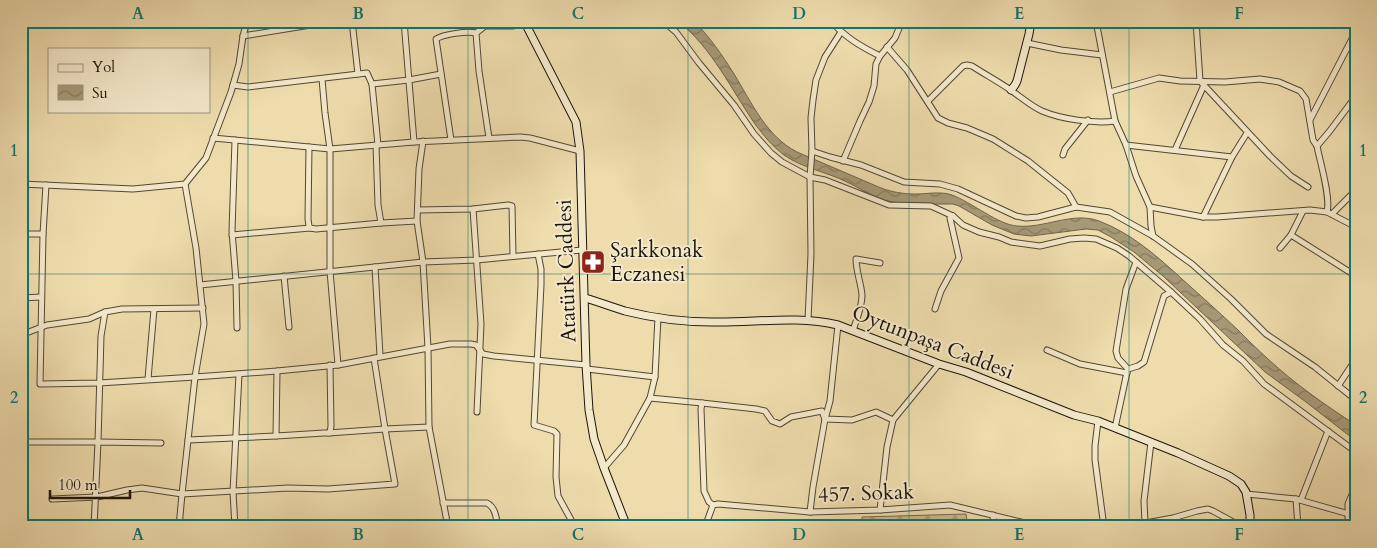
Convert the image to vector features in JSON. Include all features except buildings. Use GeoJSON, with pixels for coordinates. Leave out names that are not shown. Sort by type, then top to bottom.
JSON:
{"type":"FeatureCollection","features":[{"type":"Feature","properties":{"kind":"street"},"geometry":{"type":"LineString","coordinates":[[21,184],[133,189],[185,184],[206,158],[233,85],[239,64],[246,21]]}},
{"type":"Feature","properties":{"kind":"street"},"geometry":{"type":"LineString","coordinates":[[243,36],[335,21]]}},
{"type":"Feature","properties":{"kind":"street"},"geometry":{"type":"LineString","coordinates":[[352,21],[358,74]]}},
{"type":"Feature","properties":{"kind":"street"},"geometry":{"type":"LineString","coordinates":[[404,21],[414,142]]}},
{"type":"Feature","properties":{"kind":"street"},"geometry":{"type":"LineString","coordinates":[[663,21],[676,32],[771,153],[782,162],[810,177],[826,180],[889,206],[931,206],[953,216],[963,225],[1011,242],[1040,246],[1070,239],[1084,238],[1096,239],[1117,248],[1171,292],[1223,344],[1243,361],[1264,384],[1356,452]]}},
{"type":"Feature","properties":{"kind":"street"},"geometry":{"type":"LineString","coordinates":[[832,21],[841,32],[854,42],[880,56]]}},
{"type":"Feature","properties":{"kind":"street"},"geometry":{"type":"LineString","coordinates":[[843,161],[869,102],[874,86],[876,64],[882,51],[895,38],[902,21]]}},
{"type":"Feature","properties":{"kind":"street"},"geometry":{"type":"LineString","coordinates":[[1011,90],[1015,85],[1031,21]]}},
{"type":"Feature","properties":{"kind":"street"},"geometry":{"type":"LineString","coordinates":[[1096,21],[1115,121],[1126,144],[1136,176],[1150,207],[1150,226],[1154,236]]}},
{"type":"Feature","properties":{"kind":"street"},"geometry":{"type":"LineString","coordinates":[[1175,150],[1202,83],[1196,21]]}},
{"type":"Feature","properties":{"kind":"street"},"geometry":{"type":"LineString","coordinates":[[489,138],[479,71],[476,33],[484,23],[512,26],[524,22]]}},
{"type":"Feature","properties":{"kind":"street","name":"Atatürk Caddesi"},"geometry":{"type":"LineString","coordinates":[[524,22],[576,122],[580,151],[586,367],[589,410],[594,439],[628,527]]}},
{"type":"Feature","properties":{"kind":"street"},"geometry":{"type":"LineString","coordinates":[[1310,120],[1356,31]]}},
{"type":"Feature","properties":{"kind":"street"},"geometry":{"type":"LineString","coordinates":[[808,320],[811,254],[811,118],[816,80],[825,57],[841,32]]}},
{"type":"Feature","properties":{"kind":"street"},"geometry":{"type":"LineString","coordinates":[[451,140],[436,39],[441,36],[476,33]]}},
{"type":"Feature","properties":{"kind":"street"},"geometry":{"type":"LineString","coordinates":[[1027,43],[1061,50],[1102,55]]}},
{"type":"Feature","properties":{"kind":"street"},"geometry":{"type":"LineString","coordinates":[[887,47],[907,70],[938,118],[993,139],[1028,161],[1068,193],[1076,207]]}},
{"type":"Feature","properties":{"kind":"street"},"geometry":{"type":"LineString","coordinates":[[928,101],[963,66],[967,65],[972,66],[1043,111],[1062,117],[1102,122],[1115,121]]}},
{"type":"Feature","properties":{"kind":"street"},"geometry":{"type":"LineString","coordinates":[[233,85],[248,86],[367,73],[372,84],[377,145],[378,205],[381,223]]}},
{"type":"Feature","properties":{"kind":"street"},"geometry":{"type":"LineString","coordinates":[[372,84],[442,74]]}},
{"type":"Feature","properties":{"kind":"street"},"geometry":{"type":"LineString","coordinates":[[1110,92],[1159,78],[1202,83],[1260,79],[1279,82],[1300,91],[1306,99],[1329,213]]}},
{"type":"Feature","properties":{"kind":"street"},"geometry":{"type":"LineString","coordinates":[[322,79],[330,149],[330,271],[338,365]]}},
{"type":"Feature","properties":{"kind":"street"},"geometry":{"type":"LineString","coordinates":[[1202,83],[1247,133],[1291,176],[1308,187]]}},
{"type":"Feature","properties":{"kind":"street"},"geometry":{"type":"LineString","coordinates":[[1317,146],[1356,96]]}},
{"type":"Feature","properties":{"kind":"street"},"geometry":{"type":"LineString","coordinates":[[1063,155],[1065,149],[1088,120]]}},
{"type":"Feature","properties":{"kind":"street"},"geometry":{"type":"LineString","coordinates":[[1203,217],[1232,156],[1247,133]]}},
{"type":"Feature","properties":{"kind":"street"},"geometry":{"type":"LineString","coordinates":[[213,138],[330,149],[512,137],[530,138],[580,151]]}},
{"type":"Feature","properties":{"kind":"street"},"geometry":{"type":"LineString","coordinates":[[235,140],[232,235],[236,281],[237,328]]}},
{"type":"Feature","properties":{"kind":"street"},"geometry":{"type":"LineString","coordinates":[[423,142],[419,169],[417,221],[423,262],[428,348],[429,427],[448,527]]}},
{"type":"Feature","properties":{"kind":"street"},"geometry":{"type":"LineString","coordinates":[[1126,144],[1232,156]]}},
{"type":"Feature","properties":{"kind":"street"},"geometry":{"type":"LineString","coordinates":[[309,147],[308,219],[310,228]]}},
{"type":"Feature","properties":{"kind":"street"},"geometry":{"type":"LineString","coordinates":[[812,150],[861,165],[904,182],[940,184],[958,189],[1016,216],[1026,218],[1076,207],[1110,212],[1154,236],[1192,264],[1266,334],[1315,367],[1356,400]]}},
{"type":"Feature","properties":{"kind":"street"},"geometry":{"type":"LineString","coordinates":[[179,527],[188,440],[204,324],[196,248],[185,184]]}},
{"type":"Feature","properties":{"kind":"street"},"geometry":{"type":"LineString","coordinates":[[46,185],[40,327],[40,384],[196,377],[277,371],[338,365],[450,344],[476,345],[483,354],[655,377]]}},
{"type":"Feature","properties":{"kind":"street"},"geometry":{"type":"LineString","coordinates":[[1329,213],[1356,190]]}},
{"type":"Feature","properties":{"kind":"street"},"geometry":{"type":"LineString","coordinates":[[418,210],[472,209],[508,204],[512,206],[513,256]]}},
{"type":"Feature","properties":{"kind":"street"},"geometry":{"type":"LineString","coordinates":[[1150,207],[1217,218],[1310,210],[1329,213],[1356,226]]}},
{"type":"Feature","properties":{"kind":"street"},"geometry":{"type":"LineString","coordinates":[[472,209],[481,324],[477,412]]}},
{"type":"Feature","properties":{"kind":"street"},"geometry":{"type":"LineString","coordinates":[[1280,248],[1292,234],[1303,210]]}},
{"type":"Feature","properties":{"kind":"street"},"geometry":{"type":"LineString","coordinates":[[935,309],[940,291],[959,258],[950,218],[953,216]]}},
{"type":"Feature","properties":{"kind":"street"},"geometry":{"type":"LineString","coordinates":[[232,235],[417,221]]}},
{"type":"Feature","properties":{"kind":"street"},"geometry":{"type":"LineString","coordinates":[[21,234],[43,234]]}},
{"type":"Feature","properties":{"kind":"street"},"geometry":{"type":"LineString","coordinates":[[1292,234],[1356,276]]}},
{"type":"Feature","properties":{"kind":"street"},"geometry":{"type":"LineString","coordinates":[[200,284],[423,262],[477,260],[582,250]]}},
{"type":"Feature","properties":{"kind":"street"},"geometry":{"type":"LineString","coordinates":[[538,254],[541,269],[541,285],[534,425],[554,431],[557,434],[556,477],[558,496],[575,527]]}},
{"type":"Feature","properties":{"kind":"street"},"geometry":{"type":"LineString","coordinates":[[853,330],[861,304],[862,293],[856,269],[856,259],[880,263]]}},
{"type":"Feature","properties":{"kind":"street"},"geometry":{"type":"LineString","coordinates":[[1115,428],[1127,371],[1118,358],[1116,351],[1126,289],[1136,262]]}},
{"type":"Feature","properties":{"kind":"street"},"geometry":{"type":"LineString","coordinates":[[52,499],[97,497],[142,488],[182,494],[288,488],[328,489],[395,484],[385,430],[377,357],[375,267]]}},
{"type":"Feature","properties":{"kind":"street"},"geometry":{"type":"LineString","coordinates":[[284,276],[288,327]]}},
{"type":"Feature","properties":{"kind":"street"},"geometry":{"type":"LineString","coordinates":[[1047,350],[1080,364],[1127,371],[1138,366],[1144,362],[1164,296],[1171,292]]}},
{"type":"Feature","properties":{"kind":"street"},"geometry":{"type":"LineString","coordinates":[[21,298],[41,297]]}},
{"type":"Feature","properties":{"kind":"street","name":"Oytunpaşa Caddesi"},"geometry":{"type":"LineString","coordinates":[[585,298],[624,311],[658,318],[712,322],[808,320],[838,324],[939,364],[966,372],[1074,415],[1098,421],[1178,453],[1229,476],[1241,484],[1246,494]]}},
{"type":"Feature","properties":{"kind":"street"},"geometry":{"type":"LineString","coordinates":[[21,335],[40,327],[89,318],[105,312],[122,309],[203,308]]}},
{"type":"Feature","properties":{"kind":"street"},"geometry":{"type":"LineString","coordinates":[[148,379],[154,309]]}},
{"type":"Feature","properties":{"kind":"street"},"geometry":{"type":"LineString","coordinates":[[94,527],[97,497],[101,336],[105,312]]}},
{"type":"Feature","properties":{"kind":"street"},"geometry":{"type":"LineString","coordinates":[[604,468],[624,445],[650,398],[655,377],[658,318]]}},
{"type":"Feature","properties":{"kind":"street"},"geometry":{"type":"LineString","coordinates":[[810,512],[824,419],[830,401],[838,324]]}},
{"type":"Feature","properties":{"kind":"street"},"geometry":{"type":"LineString","coordinates":[[1338,386],[1356,359]]}},
{"type":"Feature","properties":{"kind":"street"},"geometry":{"type":"LineString","coordinates":[[880,510],[886,456],[893,420],[939,364]]}},
{"type":"Feature","properties":{"kind":"street"},"geometry":{"type":"LineString","coordinates":[[328,433],[330,433],[331,426],[330,365]]}},
{"type":"Feature","properties":{"kind":"street"},"geometry":{"type":"LineString","coordinates":[[276,436],[277,371]]}},
{"type":"Feature","properties":{"kind":"street"},"geometry":{"type":"LineString","coordinates":[[235,527],[233,492],[239,374]]}},
{"type":"Feature","properties":{"kind":"street"},"geometry":{"type":"LineString","coordinates":[[650,398],[756,409],[765,412],[772,421],[780,424],[791,417],[822,411],[824,419]]}},
{"type":"Feature","properties":{"kind":"street"},"geometry":{"type":"LineString","coordinates":[[702,403],[704,491],[709,502],[713,505],[705,527]]}},
{"type":"Feature","properties":{"kind":"street"},"geometry":{"type":"LineString","coordinates":[[824,419],[852,420],[876,412],[893,420]]}},
{"type":"Feature","properties":{"kind":"street"},"geometry":{"type":"LineString","coordinates":[[1098,421],[1095,460],[1104,527]]}},
{"type":"Feature","properties":{"kind":"street"},"geometry":{"type":"LineString","coordinates":[[188,440],[429,427]]}},
{"type":"Feature","properties":{"kind":"street"},"geometry":{"type":"LineString","coordinates":[[1298,527],[1298,500],[1328,431]]}},
{"type":"Feature","properties":{"kind":"street"},"geometry":{"type":"LineString","coordinates":[[21,442],[161,443]]}},
{"type":"Feature","properties":{"kind":"street"},"geometry":{"type":"LineString","coordinates":[[1145,523],[1144,501],[1150,442]]}},
{"type":"Feature","properties":{"kind":"street"},"geometry":{"type":"LineString","coordinates":[[1348,527],[1348,504],[1356,485]]}},
{"type":"Feature","properties":{"kind":"street"},"geometry":{"type":"LineString","coordinates":[[1124,527],[1208,509],[1230,521],[1250,526],[1246,494],[1298,500],[1356,516]]}},
{"type":"Feature","properties":{"kind":"street"},"geometry":{"type":"LineString","coordinates":[[443,503],[487,503],[494,510],[498,527]]}},
{"type":"Feature","properties":{"kind":"street","name":"457. Sokak"},"geometry":{"type":"LineString","coordinates":[[713,505],[723,504],[810,512],[950,505],[1042,527]]}},
{"type":"Feature","properties":{"kind":"street"},"geometry":{"type":"LineString","coordinates":[[993,515],[994,527]]}},
{"type":"Feature","properties":{"kind":"green space"},"geometry":{"type":"Polygon","coordinates":[[[966,514],[968,527],[862,527],[862,517],[966,514]]]}},
{"type":"Feature","properties":{"kind":"water"},"geometry":{"type":"Polygon","coordinates":[[[678,21],[694,21],[700,27],[725,60],[768,128],[786,145],[797,152],[889,191],[906,194],[939,193],[952,195],[1010,225],[1027,226],[1068,219],[1089,218],[1122,232],[1173,270],[1264,356],[1289,377],[1356,425],[1356,441],[1265,372],[1163,276],[1134,252],[1098,230],[1086,229],[1031,236],[1014,234],[992,225],[953,204],[921,204],[882,200],[852,184],[807,167],[784,155],[768,141],[755,124],[711,56],[678,21]]]}},
{"type":"Feature","properties":{"kind":"place","name":"Şarkkonak Eczanesi"},"geometry":{"type":"Point","coordinates":[593,262]}}]}
